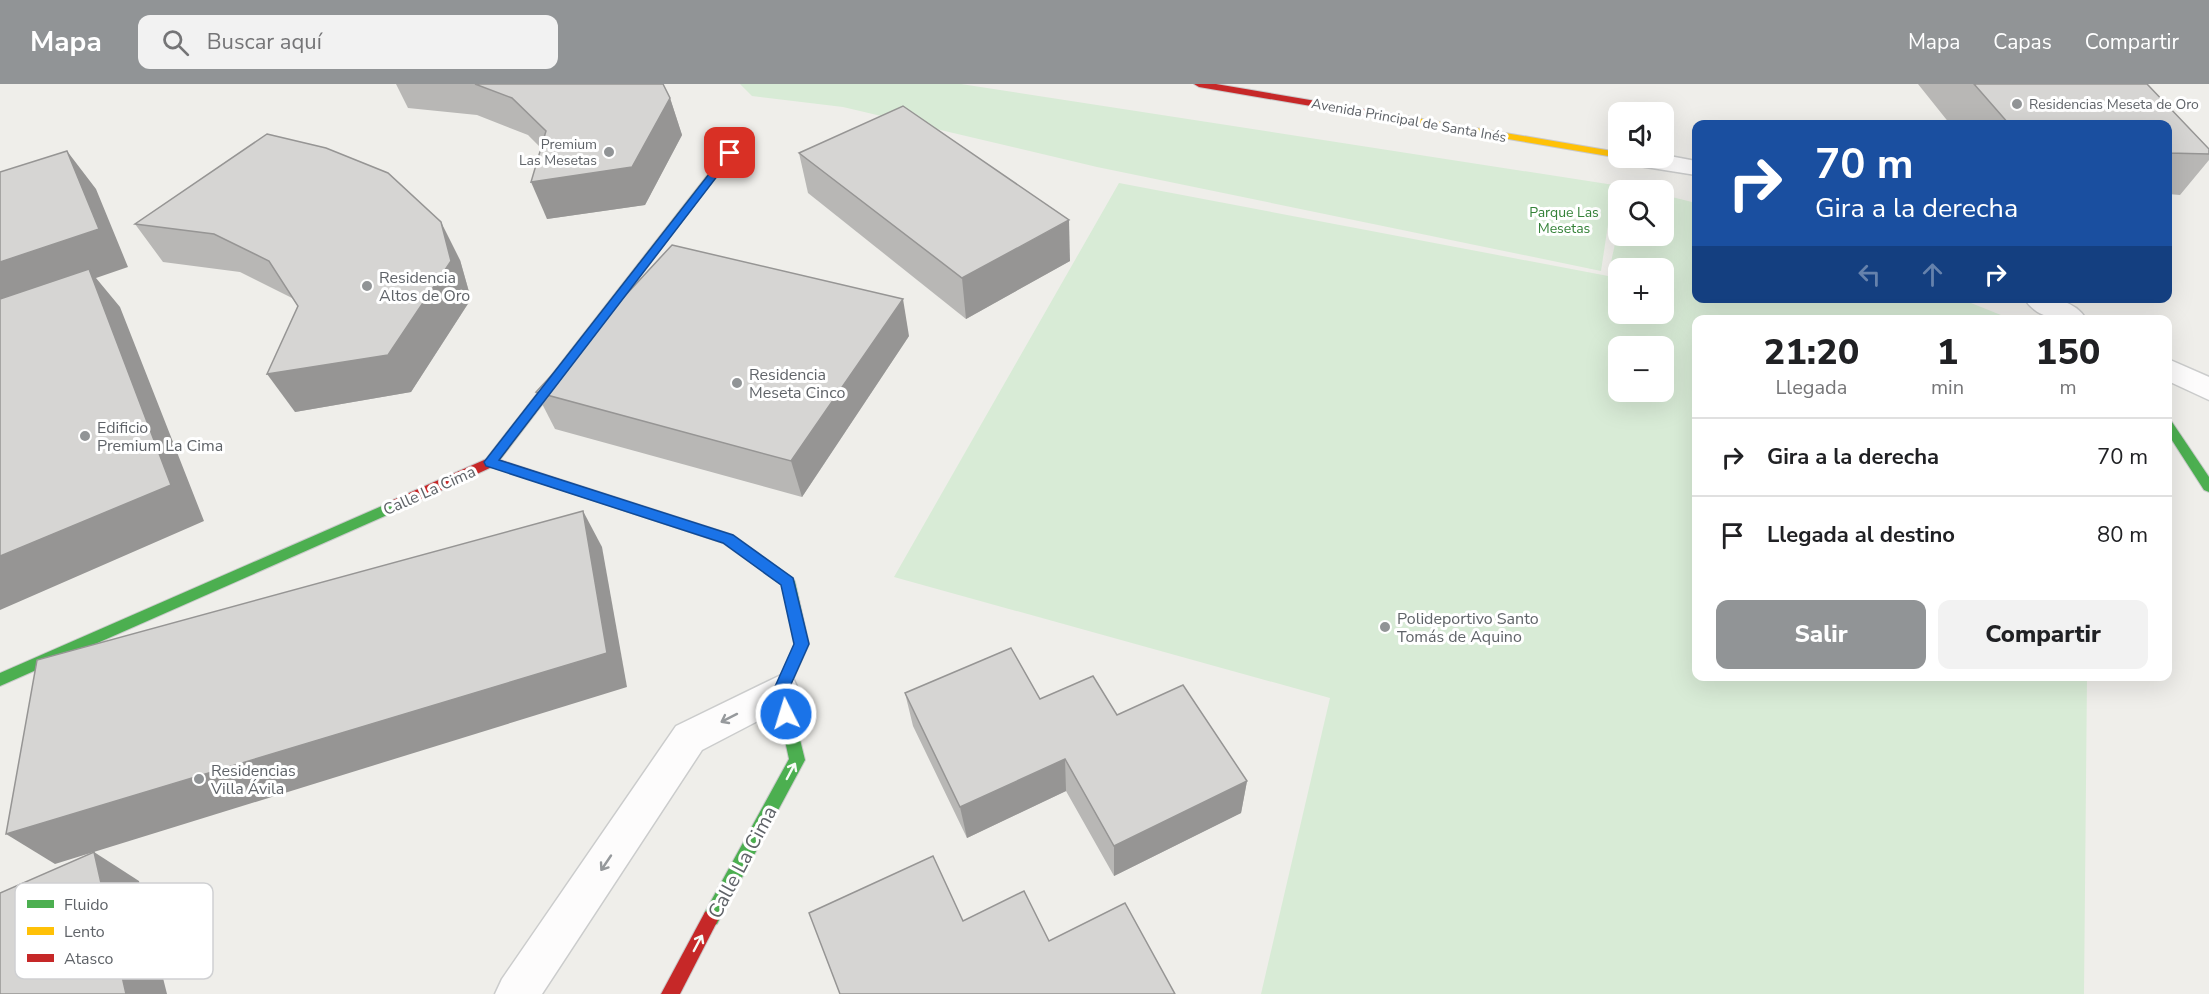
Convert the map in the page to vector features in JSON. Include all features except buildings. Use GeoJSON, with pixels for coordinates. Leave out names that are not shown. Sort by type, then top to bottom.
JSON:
{"type":"FeatureCollection","features":[{"type":"Feature","properties":{"kind":"street","name":"Avenida Principal de Santa Inés"},"geometry":{"type":"LineString","coordinates":[[1198,84],[1608,153]]}},
{"type":"Feature","properties":{"kind":"street"},"geometry":{"type":"LineString","coordinates":[[490,462],[744,134]]}},
{"type":"Feature","properties":{"kind":"street"},"geometry":{"type":"LineString","coordinates":[[1674,165],[1692,167]]}},
{"type":"Feature","properties":{"kind":"street"},"geometry":{"type":"LineString","coordinates":[[2045,303],[2065,315]]}},
{"type":"Feature","properties":{"kind":"street"},"geometry":{"type":"LineString","coordinates":[[2172,371],[2209,390]]}},
{"type":"Feature","properties":{"kind":"street"},"geometry":{"type":"LineString","coordinates":[[2172,431],[2209,487]]}},
{"type":"Feature","properties":{"kind":"street","name":"Calle La Cima"},"geometry":{"type":"LineString","coordinates":[[0,680],[490,462],[728,539],[788,582],[802,644],[781,691],[796,760],[670,994]]}},
{"type":"Feature","properties":{"kind":"street"},"geometry":{"type":"LineString","coordinates":[[517,994],[689,738],[781,691]]}},
{"type":"Feature","properties":{"kind":"green space","name":"Parque Las Mesetas"},"geometry":{"type":"Polygon","coordinates":[[[740,84],[961,84],[1608,184],[1608,225],[1601,271],[1097,167],[843,107],[752,96],[740,84]]]}},
{"type":"Feature","properties":{"kind":"green space","name":"Polideportivo Santo Tomás de Aquino"},"geometry":{"type":"Polygon","coordinates":[[[1119,183],[1608,276],[1608,324],[1674,324],[1674,258],[1612,258],[1615,246],[1674,246],[1674,198],[1692,202],[1692,303],[1971,303],[2001,315],[1692,315],[1692,681],[2087,681],[2084,994],[1261,994],[1330,698],[894,577],[1119,183]]]}},
{"type":"Feature","properties":{"kind":"traffic: fast"},"geometry":{"type":"LineString","coordinates":[[2172,431],[2209,487]]}},
{"type":"Feature","properties":{"kind":"traffic: fast"},"geometry":{"type":"LineString","coordinates":[[0,680],[398,504]]}},
{"type":"Feature","properties":{"kind":"traffic: fast"},"geometry":{"type":"LineString","coordinates":[[711,918],[797,760],[781,691],[802,644],[788,582],[756,559]]}},
{"type":"Feature","properties":{"kind":"traffic: slow"},"geometry":{"type":"LineString","coordinates":[[1393,117],[1608,153]]}},
{"type":"Feature","properties":{"kind":"traffic: slow"},"geometry":{"type":"LineString","coordinates":[[491,462],[744,134]]}},
{"type":"Feature","properties":{"kind":"traffic: jam"},"geometry":{"type":"LineString","coordinates":[[1199,84],[1393,117]]}},
{"type":"Feature","properties":{"kind":"traffic: jam"},"geometry":{"type":"LineString","coordinates":[[398,504],[491,462],[728,539],[756,559]]}},
{"type":"Feature","properties":{"kind":"traffic: jam"},"geometry":{"type":"LineString","coordinates":[[670,994],[711,918]]}},
{"type":"Feature","properties":{"kind":"place","name":"Residencias Meseta de Oro"},"geometry":{"type":"Point","coordinates":[2017,104]}},
{"type":"Feature","properties":{"kind":"place","name":"Premium Las Mesetas"},"geometry":{"type":"Point","coordinates":[609,152]}},
{"type":"Feature","properties":{"kind":"place","name":"Residencia Altos de Oro"},"geometry":{"type":"Point","coordinates":[367,286]}},
{"type":"Feature","properties":{"kind":"place","name":"Residencia Meseta Cinco"},"geometry":{"type":"Point","coordinates":[737,383]}},
{"type":"Feature","properties":{"kind":"place","name":"Edificio Premium La Cima"},"geometry":{"type":"Point","coordinates":[85,436]}},
{"type":"Feature","properties":{"kind":"place","name":"Polideportivo Santo Tomás de Aquino"},"geometry":{"type":"Point","coordinates":[1385,627]}},
{"type":"Feature","properties":{"kind":"place","name":"Residencias Villa Ávila"},"geometry":{"type":"Point","coordinates":[199,779]}},
{"type":"Feature","properties":{"kind":"route"},"geometry":{"type":"LineString","coordinates":[[730,153],[490,462],[728,539],[788,582],[802,644],[781,691],[786,714]]}}]}
